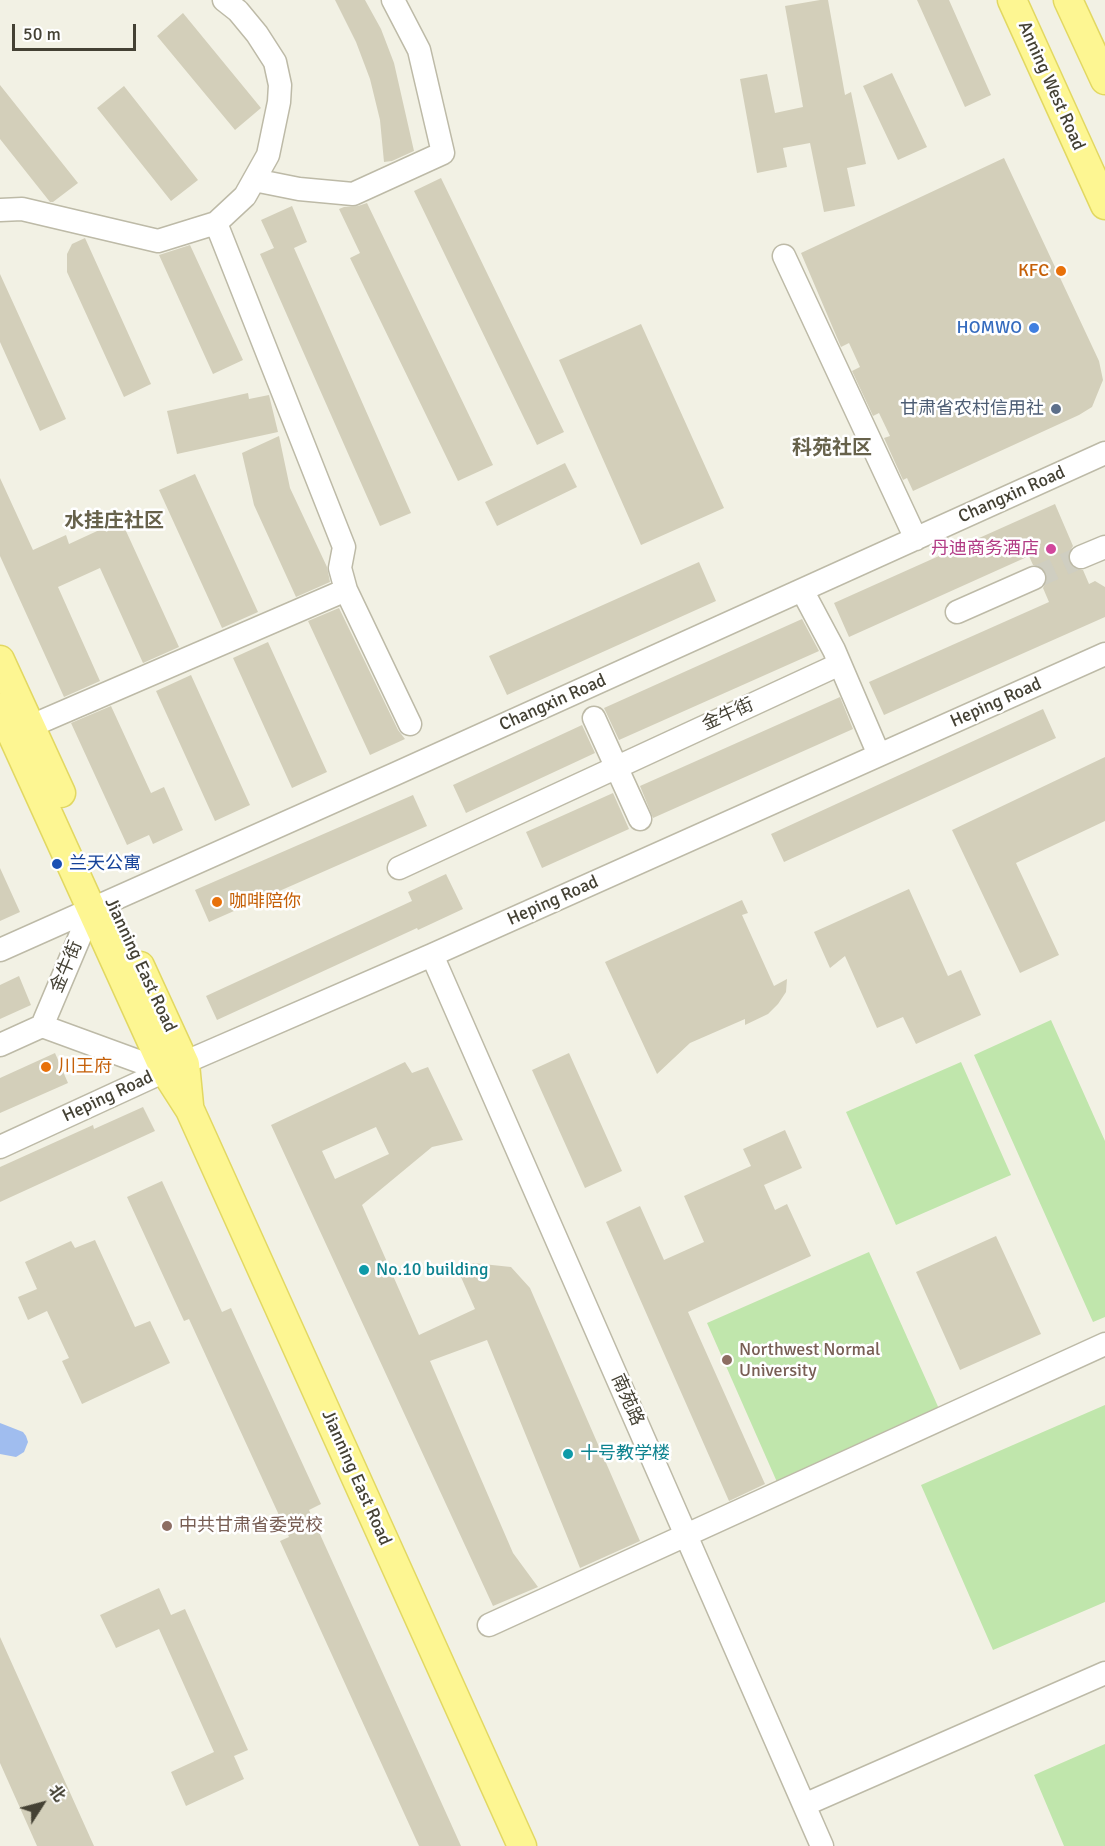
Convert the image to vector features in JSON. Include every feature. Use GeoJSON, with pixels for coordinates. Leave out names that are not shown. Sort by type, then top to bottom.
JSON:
{"type":"FeatureCollection","features":[{"type":"Feature","properties":{"kind":"main road","name":"Anning West Road"},"geometry":{"type":"LineString","coordinates":[[1012,0],[1105,205]]}},
{"type":"Feature","properties":{"kind":"main road"},"geometry":{"type":"LineString","coordinates":[[1068,0],[1105,80]]}},
{"type":"Feature","properties":{"kind":"main road","name":"Jianning East Road"},"geometry":{"type":"LineString","coordinates":[[0,660],[31,726],[101,904],[175,1068],[190,1110],[522,1846]]}},
{"type":"Feature","properties":{"kind":"main road","name":"Jianning East Road"},"geometry":{"type":"LineString","coordinates":[[0,708],[101,904]]}},
{"type":"Feature","properties":{"kind":"street"},"geometry":{"type":"LineString","coordinates":[[0,210],[22,209],[158,241],[216,223],[245,196],[268,155],[279,102],[280,85],[275,62],[257,34],[224,0]]}},
{"type":"Feature","properties":{"kind":"street"},"geometry":{"type":"LineString","coordinates":[[254,180],[299,189],[353,194],[443,153],[419,50],[393,0]]}},
{"type":"Feature","properties":{"kind":"street"},"geometry":{"type":"LineString","coordinates":[[216,223],[344,547],[340,568],[346,590],[410,724]]}},
{"type":"Feature","properties":{"kind":"street"},"geometry":{"type":"LineString","coordinates":[[784,256],[916,539]]}},
{"type":"Feature","properties":{"kind":"street","name":"Changxin Road"},"geometry":{"type":"LineString","coordinates":[[0,950],[1105,453]]}},
{"type":"Feature","properties":{"kind":"street"},"geometry":{"type":"LineString","coordinates":[[1081,557],[1105,547]]}},
{"type":"Feature","properties":{"kind":"street"},"geometry":{"type":"LineString","coordinates":[[957,612],[1034,578]]}},
{"type":"Feature","properties":{"kind":"street"},"geometry":{"type":"LineString","coordinates":[[31,726],[346,590]]}},
{"type":"Feature","properties":{"kind":"street"},"geometry":{"type":"LineString","coordinates":[[802,590],[840,664],[879,755]]}},
{"type":"Feature","properties":{"kind":"street","name":"Heping Road"},"geometry":{"type":"LineString","coordinates":[[0,1147],[1105,654]]}},
{"type":"Feature","properties":{"kind":"street","name":"金牛街"},"geometry":{"type":"LineString","coordinates":[[399,868],[840,664]]}},
{"type":"Feature","properties":{"kind":"street"},"geometry":{"type":"LineString","coordinates":[[594,718],[640,819]]}},
{"type":"Feature","properties":{"kind":"street","name":"金牛街"},"geometry":{"type":"LineString","coordinates":[[42,1026],[101,904]]}},
{"type":"Feature","properties":{"kind":"street","name":"南苑路"},"geometry":{"type":"LineString","coordinates":[[432,955],[822,1846]]}},
{"type":"Feature","properties":{"kind":"street"},"geometry":{"type":"LineString","coordinates":[[0,1045],[42,1026],[175,1068]]}},
{"type":"Feature","properties":{"kind":"street"},"geometry":{"type":"LineString","coordinates":[[489,1625],[687,1537],[1105,1344]]}},
{"type":"Feature","properties":{"kind":"street"},"geometry":{"type":"LineString","coordinates":[[804,1805],[1105,1673]]}},
{"type":"Feature","properties":{"kind":"green space"},"geometry":{"type":"Polygon","coordinates":[[[1051,1020],[1105,1141],[1105,1317],[1093,1322],[974,1055],[1051,1020]]]}},
{"type":"Feature","properties":{"kind":"green space"},"geometry":{"type":"Polygon","coordinates":[[[961,1062],[1011,1175],[896,1225],[846,1112],[961,1062]]]}},
{"type":"Feature","properties":{"kind":"green space"},"geometry":{"type":"Polygon","coordinates":[[[869,1252],[940,1411],[777,1482],[707,1323],[869,1252]]]}},
{"type":"Feature","properties":{"kind":"green space"},"geometry":{"type":"Polygon","coordinates":[[[1105,1405],[1105,1602],[993,1650],[921,1485],[1105,1405]]]}},
{"type":"Feature","properties":{"kind":"green space"},"geometry":{"type":"Polygon","coordinates":[[[1105,1744],[1105,1846],[1064,1846],[1034,1775],[1105,1744]]]}},
{"type":"Feature","properties":{"kind":"water"},"geometry":{"type":"Polygon","coordinates":[[[0,1423],[23,1432],[28,1442],[24,1452],[16,1457],[0,1454],[0,1423]]]}},
{"type":"Feature","properties":{"kind":"building"},"geometry":{"type":"Polygon","coordinates":[[[335,0],[365,0],[381,29],[394,63],[414,151],[392,161],[384,162],[380,120],[370,79],[356,42],[335,0]]]}},
{"type":"Feature","properties":{"kind":"building"},"geometry":{"type":"Polygon","coordinates":[[[828,0],[845,95],[851,92],[866,164],[847,168],[855,206],[824,212],[810,143],[783,148],[787,167],[757,173],[740,79],[767,74],[775,113],[803,107],[785,6],[828,0]]]}},
{"type":"Feature","properties":{"kind":"building"},"geometry":{"type":"Polygon","coordinates":[[[917,0],[949,0],[991,95],[965,107],[917,0]]]}},
{"type":"Feature","properties":{"kind":"building"},"geometry":{"type":"Polygon","coordinates":[[[183,13],[261,108],[235,130],[157,36],[183,13]]]}},
{"type":"Feature","properties":{"kind":"building"},"geometry":{"type":"Polygon","coordinates":[[[892,73],[927,147],[898,160],[863,86],[892,73]]]}},
{"type":"Feature","properties":{"kind":"building"},"geometry":{"type":"Polygon","coordinates":[[[0,85],[78,183],[53,202],[50,202],[0,139],[0,85]]]}},
{"type":"Feature","properties":{"kind":"building"},"geometry":{"type":"Polygon","coordinates":[[[124,86],[198,180],[171,201],[97,108],[124,86]]]}},
{"type":"Feature","properties":{"kind":"building"},"geometry":{"type":"Polygon","coordinates":[[[1004,158],[1099,361],[1103,380],[1092,407],[1079,415],[913,491],[907,478],[903,480],[884,438],[890,436],[879,413],[873,416],[852,371],[860,367],[849,343],[841,347],[801,253],[1004,158]]]}},
{"type":"Feature","properties":{"kind":"building"},"geometry":{"type":"Polygon","coordinates":[[[441,178],[564,432],[537,445],[414,191],[441,178]]]}},
{"type":"Feature","properties":{"kind":"building"},"geometry":{"type":"Polygon","coordinates":[[[367,203],[493,465],[458,481],[350,258],[360,253],[339,209],[367,203]]]}},
{"type":"Feature","properties":{"kind":"building"},"geometry":{"type":"Polygon","coordinates":[[[292,206],[307,242],[294,248],[411,513],[380,526],[260,254],[274,248],[261,220],[292,206]]]}},
{"type":"Feature","properties":{"kind":"building"},"geometry":{"type":"Polygon","coordinates":[[[85,238],[151,384],[124,397],[67,272],[67,254],[72,244],[85,238]]]}},
{"type":"Feature","properties":{"kind":"building"},"geometry":{"type":"Polygon","coordinates":[[[190,245],[243,360],[213,374],[159,255],[190,245]]]}},
{"type":"Feature","properties":{"kind":"building"},"geometry":{"type":"Polygon","coordinates":[[[0,274],[66,419],[40,431],[0,342],[0,274]]]}},
{"type":"Feature","properties":{"kind":"building"},"geometry":{"type":"Polygon","coordinates":[[[641,324],[724,508],[641,545],[559,360],[641,324]]]}},
{"type":"Feature","properties":{"kind":"building"},"geometry":{"type":"Polygon","coordinates":[[[248,393],[249,399],[269,395],[278,432],[177,454],[167,411],[248,393]]]}},
{"type":"Feature","properties":{"kind":"building"},"geometry":{"type":"Polygon","coordinates":[[[279,436],[290,488],[327,567],[330,582],[296,597],[254,505],[242,453],[279,436]]]}},
{"type":"Feature","properties":{"kind":"building"},"geometry":{"type":"Polygon","coordinates":[[[565,463],[577,487],[497,526],[485,502],[565,463]]]}},
{"type":"Feature","properties":{"kind":"building"},"geometry":{"type":"Polygon","coordinates":[[[195,474],[258,612],[222,628],[159,490],[195,474]]]}},
{"type":"Feature","properties":{"kind":"building"},"geometry":{"type":"Polygon","coordinates":[[[0,478],[33,550],[66,535],[69,544],[121,520],[179,647],[143,663],[100,568],[58,587],[100,681],[64,697],[0,556],[0,478]]]}},
{"type":"Feature","properties":{"kind":"building"},"geometry":{"type":"Polygon","coordinates":[[[1055,504],[1073,546],[1068,555],[1069,563],[1073,568],[1083,570],[1089,584],[1095,581],[1105,587],[1105,617],[884,715],[869,682],[1049,602],[1043,588],[1047,580],[1047,573],[1041,567],[1033,565],[1029,556],[849,637],[834,603],[1055,504]]]}},
{"type":"Feature","properties":{"kind":"building"},"geometry":{"type":"Polygon","coordinates":[[[699,562],[716,601],[507,695],[489,656],[699,562]]]}},
{"type":"Feature","properties":{"kind":"building"},"geometry":{"type":"Polygon","coordinates":[[[339,608],[398,730],[405,739],[370,755],[308,621],[339,608]]]}},
{"type":"Feature","properties":{"kind":"building"},"geometry":{"type":"Polygon","coordinates":[[[802,619],[819,651],[619,740],[604,708],[802,619]]]}},
{"type":"Feature","properties":{"kind":"building"},"geometry":{"type":"Polygon","coordinates":[[[268,642],[327,772],[292,788],[233,658],[268,642]]]}},
{"type":"Feature","properties":{"kind":"building"},"geometry":{"type":"Polygon","coordinates":[[[191,675],[250,805],[215,821],[156,691],[191,675]]]}},
{"type":"Feature","properties":{"kind":"building"},"geometry":{"type":"Polygon","coordinates":[[[840,697],[853,729],[653,818],[640,786],[840,697]]]}},
{"type":"Feature","properties":{"kind":"building"},"geometry":{"type":"Polygon","coordinates":[[[111,706],[151,793],[164,787],[183,830],[153,844],[149,835],[127,845],[71,723],[111,706]]]}},
{"type":"Feature","properties":{"kind":"building"},"geometry":{"type":"Polygon","coordinates":[[[1043,709],[1056,738],[784,862],[771,834],[1043,709]]]}},
{"type":"Feature","properties":{"kind":"building"},"geometry":{"type":"Polygon","coordinates":[[[582,725],[595,753],[466,813],[453,785],[582,725]]]}},
{"type":"Feature","properties":{"kind":"building"},"geometry":{"type":"Polygon","coordinates":[[[1105,757],[1105,821],[1016,863],[1059,955],[1020,973],[952,830],[1105,757]]]}},
{"type":"Feature","properties":{"kind":"building"},"geometry":{"type":"Polygon","coordinates":[[[613,793],[629,829],[542,868],[526,832],[613,793]]]}},
{"type":"Feature","properties":{"kind":"building"},"geometry":{"type":"Polygon","coordinates":[[[413,795],[427,826],[209,922],[195,890],[413,795]]]}},
{"type":"Feature","properties":{"kind":"building"},"geometry":{"type":"Polygon","coordinates":[[[0,868],[20,912],[0,921],[0,868]]]}},
{"type":"Feature","properties":{"kind":"building"},"geometry":{"type":"Polygon","coordinates":[[[446,874],[463,909],[217,1020],[206,996],[412,901],[408,892],[446,874]]]}},
{"type":"Feature","properties":{"kind":"building"},"geometry":{"type":"Polygon","coordinates":[[[909,889],[948,976],[961,970],[981,1015],[916,1044],[903,1017],[877,1028],[845,956],[830,968],[814,932],[909,889]]]}},
{"type":"Feature","properties":{"kind":"building"},"geometry":{"type":"Polygon","coordinates":[[[742,900],[748,913],[742,915],[774,986],[787,979],[786,992],[768,1014],[745,1025],[745,1019],[690,1043],[657,1074],[605,962],[742,900]]]}},
{"type":"Feature","properties":{"kind":"building"},"geometry":{"type":"Polygon","coordinates":[[[19,976],[31,1005],[0,1019],[0,985],[19,976]]]}},
{"type":"Feature","properties":{"kind":"building"},"geometry":{"type":"Polygon","coordinates":[[[55,1053],[68,1083],[0,1113],[0,1078],[55,1053]]]}},
{"type":"Feature","properties":{"kind":"building"},"geometry":{"type":"Polygon","coordinates":[[[569,1053],[622,1171],[585,1188],[532,1070],[569,1053]]]}},
{"type":"Feature","properties":{"kind":"building","name":"No.10 building"},"geometry":{"type":"Polygon","coordinates":[[[405,1062],[412,1073],[428,1067],[463,1140],[432,1147],[362,1205],[419,1335],[475,1309],[457,1268],[473,1263],[511,1267],[530,1288],[640,1541],[580,1568],[487,1340],[430,1361],[513,1553],[538,1587],[493,1606],[271,1125],[405,1062]],[[376,1127],[322,1151],[335,1179],[389,1154],[376,1127]]]}},
{"type":"Feature","properties":{"kind":"building"},"geometry":{"type":"Polygon","coordinates":[[[143,1107],[155,1131],[0,1202],[0,1167],[93,1125],[94,1129],[143,1107]]]}},
{"type":"Feature","properties":{"kind":"building"},"geometry":{"type":"Polygon","coordinates":[[[785,1130],[802,1168],[764,1185],[775,1210],[787,1204],[811,1256],[688,1312],[765,1484],[729,1501],[606,1222],[640,1206],[664,1260],[704,1242],[684,1196],[751,1166],[743,1149],[785,1130]]]}},
{"type":"Feature","properties":{"kind":"building"},"geometry":{"type":"Polygon","coordinates":[[[162,1181],[222,1312],[231,1308],[321,1504],[309,1510],[461,1846],[419,1846],[280,1541],[289,1537],[189,1319],[184,1321],[127,1197],[162,1181]]]}},
{"type":"Feature","properties":{"kind":"building"},"geometry":{"type":"Polygon","coordinates":[[[996,1236],[1041,1334],[960,1370],[916,1272],[996,1236]]]}},
{"type":"Feature","properties":{"kind":"building"},"geometry":{"type":"Polygon","coordinates":[[[95,1240],[135,1327],[150,1321],[170,1363],[82,1404],[62,1361],[69,1358],[47,1311],[28,1320],[18,1297],[37,1289],[25,1262],[71,1241],[75,1248],[95,1240]]]}},
{"type":"Feature","properties":{"kind":"building"},"geometry":{"type":"Polygon","coordinates":[[[159,1588],[171,1615],[185,1609],[248,1750],[234,1756],[244,1779],[186,1806],[171,1772],[214,1752],[159,1629],[116,1648],[100,1615],[159,1588]]]}},
{"type":"Feature","properties":{"kind":"building"},"geometry":{"type":"Polygon","coordinates":[[[0,1637],[94,1846],[37,1846],[0,1763],[0,1637]]]}},
{"type":"Feature","properties":{"kind":"tunnel"},"geometry":{"type":"LineString","coordinates":[[1034,578],[1081,557]]}},
{"type":"Feature","properties":{"kind":"place","name":"KFC"},"geometry":{"type":"Point","coordinates":[1061,271]}},
{"type":"Feature","properties":{"kind":"place","name":"HOMWO"},"geometry":{"type":"Point","coordinates":[1034,328]}},
{"type":"Feature","properties":{"kind":"place","name":"甘肃省农村信用社"},"geometry":{"type":"Point","coordinates":[1056,409]}},
{"type":"Feature","properties":{"kind":"place","name":"丹迪商务酒店"},"geometry":{"type":"Point","coordinates":[1051,549]}},
{"type":"Feature","properties":{"kind":"place","name":"兰天公寓"},"geometry":{"type":"Point","coordinates":[57,864]}},
{"type":"Feature","properties":{"kind":"place","name":"咖啡陪你"},"geometry":{"type":"Point","coordinates":[217,902]}},
{"type":"Feature","properties":{"kind":"place","name":"川王府"},"geometry":{"type":"Point","coordinates":[46,1067]}},
{"type":"Feature","properties":{"kind":"place","name":"No.10 building"},"geometry":{"type":"Point","coordinates":[364,1270]}},
{"type":"Feature","properties":{"kind":"place","name":"Northwest Normal University"},"geometry":{"type":"Point","coordinates":[727,1360]}},
{"type":"Feature","properties":{"kind":"place","name":"十号教学楼"},"geometry":{"type":"Point","coordinates":[568,1454]}},
{"type":"Feature","properties":{"kind":"place","name":"中共甘肃省委党校"},"geometry":{"type":"Point","coordinates":[167,1526]}},
{"type":"Feature","properties":{"kind":"district","name":"科苑社区"},"geometry":{"type":"Point","coordinates":[832,449]}},
{"type":"Feature","properties":{"kind":"district","name":"水挂庄社区"},"geometry":{"type":"Point","coordinates":[114,522]}}]}
